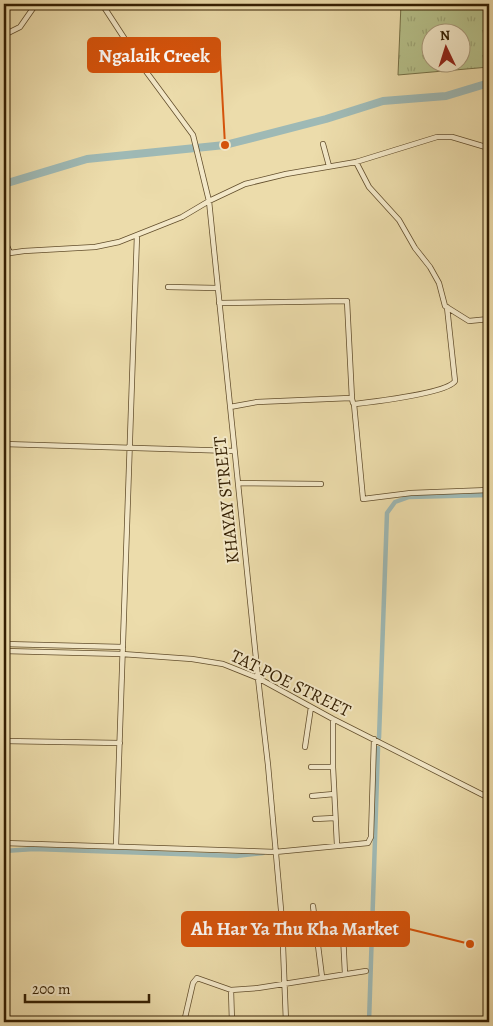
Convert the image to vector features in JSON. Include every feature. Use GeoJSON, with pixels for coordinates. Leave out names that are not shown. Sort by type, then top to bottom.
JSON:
{"type":"FeatureCollection","features":[{"type":"Feature","properties":{"kind":"street"},"geometry":{"type":"LineString","coordinates":[[4,35],[24,23],[36,4]]}},
{"type":"Feature","properties":{"kind":"street","name":"KHAYAY STREET"},"geometry":{"type":"LineString","coordinates":[[102,4],[145,70],[193,135],[209,201],[268,765],[282,921],[286,1022]]}},
{"type":"Feature","properties":{"kind":"street"},"geometry":{"type":"LineString","coordinates":[[7,255],[95,247],[137,235],[182,217],[209,201],[245,184],[286,174],[356,162],[437,137],[452,137],[489,148]]}},
{"type":"Feature","properties":{"kind":"street"},"geometry":{"type":"LineString","coordinates":[[323,144],[329,166]]}},
{"type":"Feature","properties":{"kind":"street"},"geometry":{"type":"LineString","coordinates":[[230,407],[257,402],[353,401],[419,394],[453,385],[455,381],[453,352],[447,307],[439,283],[430,267],[415,248],[399,220],[369,187],[356,162]]}},
{"type":"Feature","properties":{"kind":"street"},"geometry":{"type":"LineString","coordinates":[[116,846],[137,235]]}},
{"type":"Feature","properties":{"kind":"street"},"geometry":{"type":"LineString","coordinates":[[4,239],[7,255],[4,299]]}},
{"type":"Feature","properties":{"kind":"street"},"geometry":{"type":"LineString","coordinates":[[168,287],[217,288]]}},
{"type":"Feature","properties":{"kind":"street"},"geometry":{"type":"LineString","coordinates":[[219,303],[347,301],[353,401],[363,499],[411,493],[489,490]]}},
{"type":"Feature","properties":{"kind":"street"},"geometry":{"type":"LineString","coordinates":[[447,307],[469,321],[489,319]]}},
{"type":"Feature","properties":{"kind":"street"},"geometry":{"type":"LineString","coordinates":[[4,444],[234,451]]}},
{"type":"Feature","properties":{"kind":"street"},"geometry":{"type":"LineString","coordinates":[[238,483],[322,484]]}},
{"type":"Feature","properties":{"kind":"street"},"geometry":{"type":"LineString","coordinates":[[4,644],[123,647]]}},
{"type":"Feature","properties":{"kind":"street","name":"TAT POE STREET"},"geometry":{"type":"LineString","coordinates":[[4,652],[122,654],[209,661],[223,664],[258,678],[333,719],[489,798]]}},
{"type":"Feature","properties":{"kind":"street"},"geometry":{"type":"LineString","coordinates":[[305,747],[311,707]]}},
{"type":"Feature","properties":{"kind":"street"},"geometry":{"type":"LineString","coordinates":[[333,719],[333,767],[337,845]]}},
{"type":"Feature","properties":{"kind":"street"},"geometry":{"type":"LineString","coordinates":[[4,843],[275,852],[366,843],[371,840],[374,739]]}},
{"type":"Feature","properties":{"kind":"street"},"geometry":{"type":"LineString","coordinates":[[4,741],[120,743]]}},
{"type":"Feature","properties":{"kind":"street"},"geometry":{"type":"LineString","coordinates":[[311,767],[333,767]]}},
{"type":"Feature","properties":{"kind":"street"},"geometry":{"type":"LineString","coordinates":[[312,796],[334,794]]}},
{"type":"Feature","properties":{"kind":"street"},"geometry":{"type":"LineString","coordinates":[[316,819],[335,818]]}},
{"type":"Feature","properties":{"kind":"street"},"geometry":{"type":"LineString","coordinates":[[313,906],[322,977]]}},
{"type":"Feature","properties":{"kind":"street"},"geometry":{"type":"LineString","coordinates":[[342,915],[346,974]]}},
{"type":"Feature","properties":{"kind":"street"},"geometry":{"type":"LineString","coordinates":[[316,930],[342,928]]}},
{"type":"Feature","properties":{"kind":"street"},"geometry":{"type":"LineString","coordinates":[[184,1022],[196,979],[198,978],[231,990],[366,971]]}},
{"type":"Feature","properties":{"kind":"street"},"geometry":{"type":"LineString","coordinates":[[231,990],[232,1022]]}},
{"type":"Feature","properties":{"kind":"green space"},"geometry":{"type":"Polygon","coordinates":[[[401,4],[489,4],[489,67],[470,69],[470,22],[420,22],[420,72],[432,72],[398,75],[401,4]]]}},
{"type":"Feature","properties":{"kind":"waterway"},"geometry":{"type":"LineString","coordinates":[[4,184],[87,159],[225,145],[326,119],[383,101],[446,96],[489,83]]}},
{"type":"Feature","properties":{"kind":"waterway"},"geometry":{"type":"LineString","coordinates":[[379,738],[387,513],[395,502],[409,497],[489,495]]}},
{"type":"Feature","properties":{"kind":"waterway"},"geometry":{"type":"LineString","coordinates":[[369,1022],[378,748]]}},
{"type":"Feature","properties":{"kind":"waterway"},"geometry":{"type":"LineString","coordinates":[[4,851],[34,849],[236,856],[263,853]]}},
{"type":"Feature","properties":{"kind":"place","name":"Ngalaik Creek"},"geometry":{"type":"Point","coordinates":[225,145]}},
{"type":"Feature","properties":{"kind":"place","name":"Ah Har Ya Thu Kha Market"},"geometry":{"type":"Point","coordinates":[470,944]}}]}
